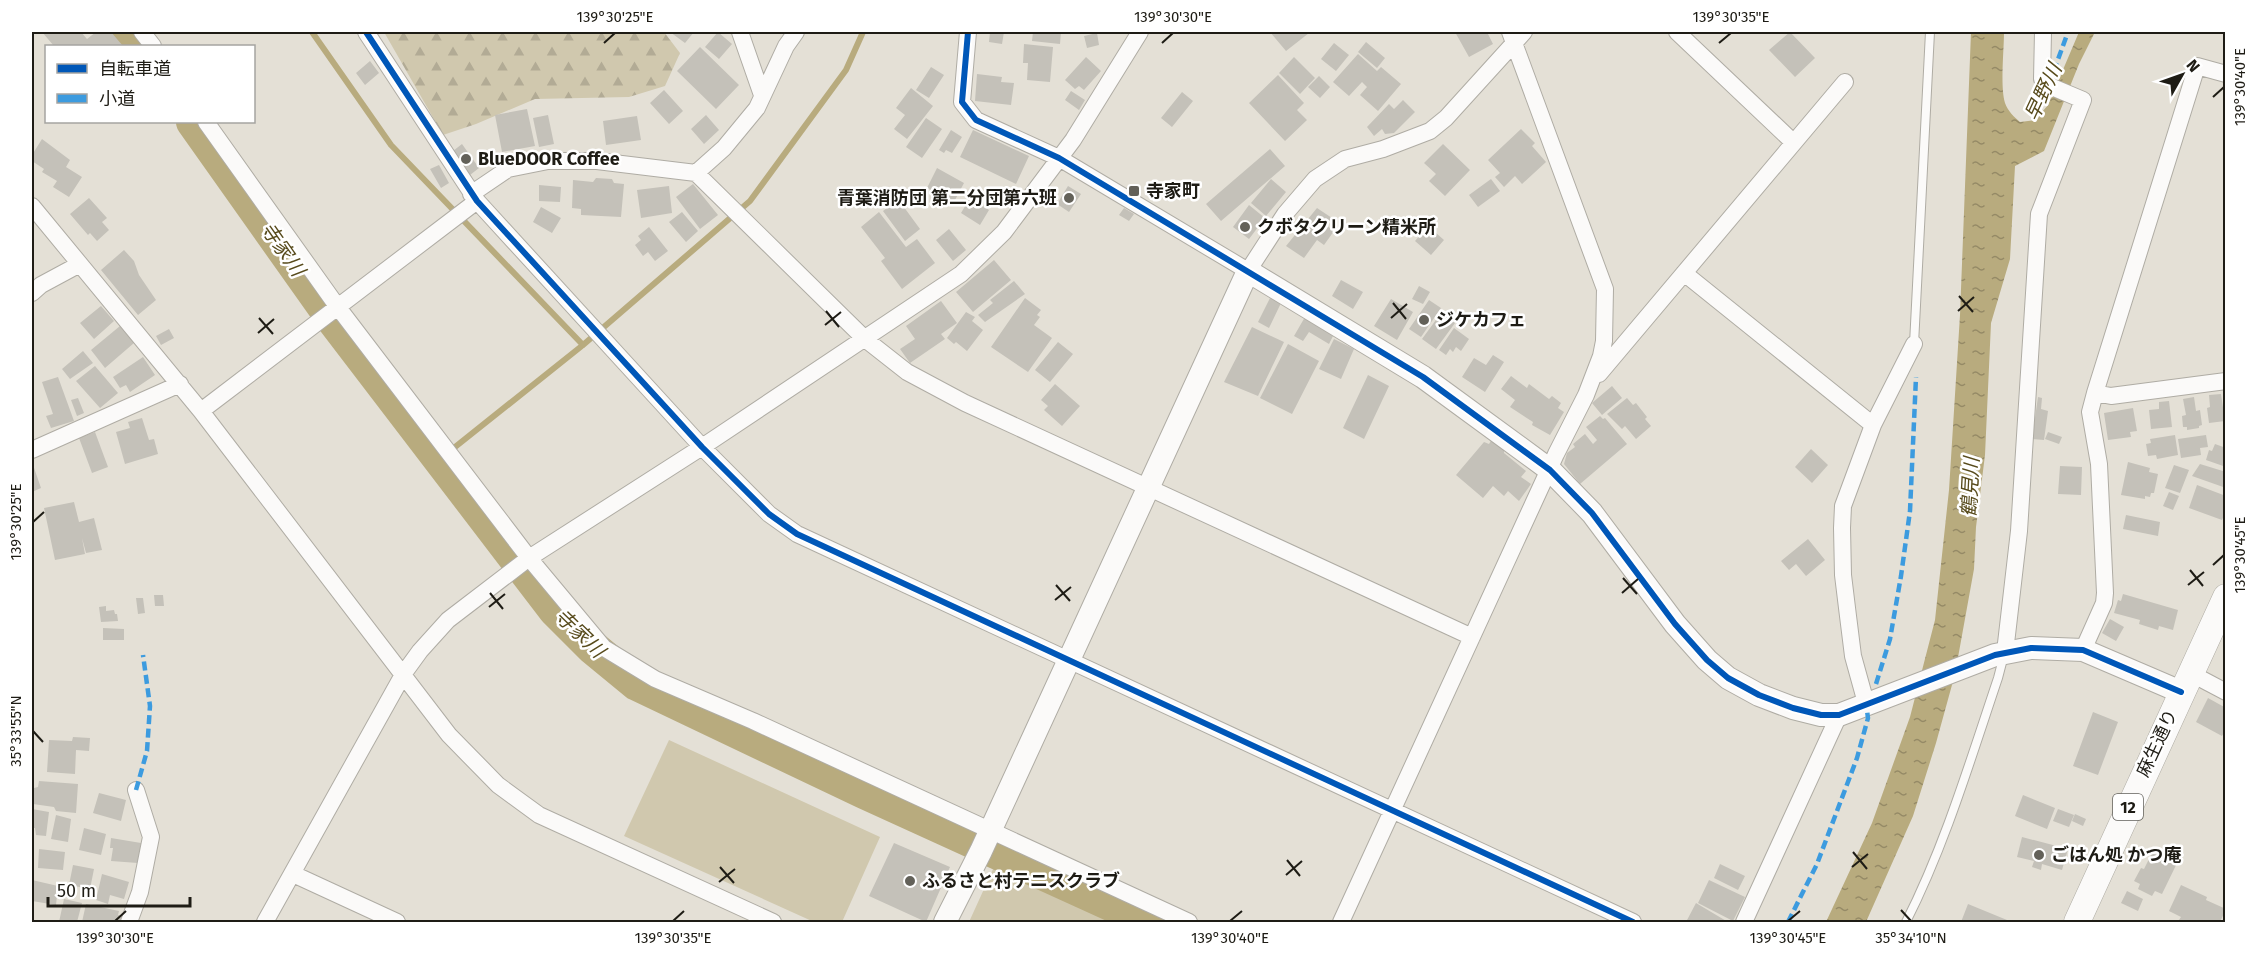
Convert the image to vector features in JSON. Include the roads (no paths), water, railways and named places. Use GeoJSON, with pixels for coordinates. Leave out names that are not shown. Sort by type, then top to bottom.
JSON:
{"type":"FeatureCollection","features":[{"type":"Feature","properties":{"kind":"main road","name":"麻生通り"},"geometry":{"type":"LineString","coordinates":[[2077,922],[2226,597]]}},
{"type":"Feature","properties":{"kind":"street"},"geometry":{"type":"LineString","coordinates":[[142,32],[152,45]]}},
{"type":"Feature","properties":{"kind":"street"},"geometry":{"type":"LineString","coordinates":[[366,32],[474,198],[702,447],[769,514],[797,534],[1633,922]]}},
{"type":"Feature","properties":{"kind":"street"},"geometry":{"type":"LineString","coordinates":[[740,32],[762,95]]}},
{"type":"Feature","properties":{"kind":"street"},"geometry":{"type":"LineString","coordinates":[[696,173],[724,148],[757,108],[786,46],[796,32]]}},
{"type":"Feature","properties":{"kind":"street"},"geometry":{"type":"LineString","coordinates":[[968,32],[962,102],[976,120],[1059,158],[1423,377],[1550,470],[1592,513],[1675,624],[1707,660],[1728,678],[1767,698],[1793,708],[1821,715],[1839,715],[2000,653],[2049,647],[2083,650],[2185,683],[2226,692]]}},
{"type":"Feature","properties":{"kind":"street"},"geometry":{"type":"LineString","coordinates":[[265,922],[404,673],[448,620],[529,558],[702,447],[961,274],[1004,232],[1073,140],[1140,32]]}},
{"type":"Feature","properties":{"kind":"street"},"geometry":{"type":"LineString","coordinates":[[1677,32],[1793,142]]}},
{"type":"Feature","properties":{"kind":"street"},"geometry":{"type":"LineString","coordinates":[[2000,653],[2019,531],[2039,214],[2083,100],[2052,87],[2042,79],[2043,32]]}},
{"type":"Feature","properties":{"kind":"street"},"geometry":{"type":"LineString","coordinates":[[945,922],[1248,271],[1285,214],[1315,179],[1345,159],[1383,149],[1431,131],[1446,118],[1516,35]]}},
{"type":"Feature","properties":{"kind":"street"},"geometry":{"type":"LineString","coordinates":[[1341,922],[1556,454],[1591,384],[1604,341],[1605,289],[1516,35]]}},
{"type":"Feature","properties":{"kind":"street"},"geometry":{"type":"LineString","coordinates":[[2083,650],[2104,603],[2105,593],[2098,464],[2090,412],[2094,393],[2198,66],[2226,74]]}},
{"type":"Feature","properties":{"kind":"street"},"geometry":{"type":"LineString","coordinates":[[1591,384],[1845,82]]}},
{"type":"Feature","properties":{"kind":"street"},"geometry":{"type":"LineString","coordinates":[[207,123],[337,306],[529,558],[604,648],[655,679],[753,721],[985,840],[1190,922]]}},
{"type":"Feature","properties":{"kind":"street"},"geometry":{"type":"LineString","coordinates":[[201,411],[508,169],[548,162],[597,161],[696,173],[865,339],[908,372],[965,403],[1472,637]]}},
{"type":"Feature","properties":{"kind":"street"},"geometry":{"type":"LineString","coordinates":[[32,206],[180,384],[404,673],[449,735],[498,785],[539,815],[773,922]]}},
{"type":"Feature","properties":{"kind":"street"},"geometry":{"type":"LineString","coordinates":[[32,293],[41,285],[80,264]]}},
{"type":"Feature","properties":{"kind":"street"},"geometry":{"type":"LineString","coordinates":[[1684,273],[1873,425]]}},
{"type":"Feature","properties":{"kind":"street"},"geometry":{"type":"LineString","coordinates":[[1873,700],[1853,656],[1844,575],[1843,506],[1873,425],[1914,344]]}},
{"type":"Feature","properties":{"kind":"street"},"geometry":{"type":"LineString","coordinates":[[2094,393],[2111,396],[2226,381]]}},
{"type":"Feature","properties":{"kind":"street"},"geometry":{"type":"LineString","coordinates":[[32,450],[180,384]]}},
{"type":"Feature","properties":{"kind":"street"},"geometry":{"type":"LineString","coordinates":[[1744,922],[1839,715]]}},
{"type":"Feature","properties":{"kind":"street"},"geometry":{"type":"LineString","coordinates":[[129,922],[140,891],[151,837],[135,790]]}},
{"type":"Feature","properties":{"kind":"street"},"geometry":{"type":"LineString","coordinates":[[293,874],[397,922]]}},
{"type":"Feature","properties":{"kind":"lane"},"geometry":{"type":"LineString","coordinates":[[1914,344],[1930,32]]}},
{"type":"Feature","properties":{"kind":"lane"},"geometry":{"type":"LineString","coordinates":[[1906,922],[1952,817],[1998,678],[2000,653]]}},
{"type":"Feature","properties":{"kind":"water","name":"鶴見川"},"geometry":{"type":"Polygon","coordinates":[[[1971,32],[2004,32],[2002,78],[2005,103],[2020,122],[2035,120],[2048,105],[2079,32],[2095,32],[2079,64],[2044,151],[2015,166],[2010,259],[1991,323],[1985,455],[1976,527],[1974,569],[1955,674],[1936,743],[1913,816],[1866,922],[1826,922],[1872,823],[1910,717],[1935,620],[1949,490],[1960,315],[1971,32]]]}},
{"type":"Feature","properties":{"kind":"waterway","name":"寺家川"},"geometry":{"type":"LineString","coordinates":[[128,32],[137,45]]}},
{"type":"Feature","properties":{"kind":"waterway"},"geometry":{"type":"LineString","coordinates":[[312,32],[391,145],[583,345]]}},
{"type":"Feature","properties":{"kind":"waterway"},"geometry":{"type":"LineString","coordinates":[[440,459],[583,345],[750,201],[846,70],[863,32]]}},
{"type":"Feature","properties":{"kind":"waterway","name":"寺家川"},"geometry":{"type":"LineString","coordinates":[[194,123],[334,321],[555,610],[592,647],[637,684],[864,792],[1150,922]]}},
{"type":"Feature","properties":{"kind":"place","name":"BlueDOOR Coffee"},"geometry":{"type":"Point","coordinates":[466,159]}},
{"type":"Feature","properties":{"kind":"place","name":"寺家町"},"geometry":{"type":"Point","coordinates":[1134,191]}},
{"type":"Feature","properties":{"kind":"place","name":"青葉消防団 第二分団第六班"},"geometry":{"type":"Point","coordinates":[1069,198]}},
{"type":"Feature","properties":{"kind":"place","name":"クボタクリーン精米所"},"geometry":{"type":"Point","coordinates":[1245,227]}},
{"type":"Feature","properties":{"kind":"place","name":"ジケカフェ"},"geometry":{"type":"Point","coordinates":[1424,320]}},
{"type":"Feature","properties":{"kind":"place","name":"ごはん処 かつ庵"},"geometry":{"type":"Point","coordinates":[2039,855]}},
{"type":"Feature","properties":{"kind":"place","name":"ふるさと村テニスクラブ"},"geometry":{"type":"Point","coordinates":[910,881]}},
{"type":"Feature","properties":{"kind":"water label","name":"早野川"},"geometry":{"type":"Point","coordinates":[2043,92]}}]}
